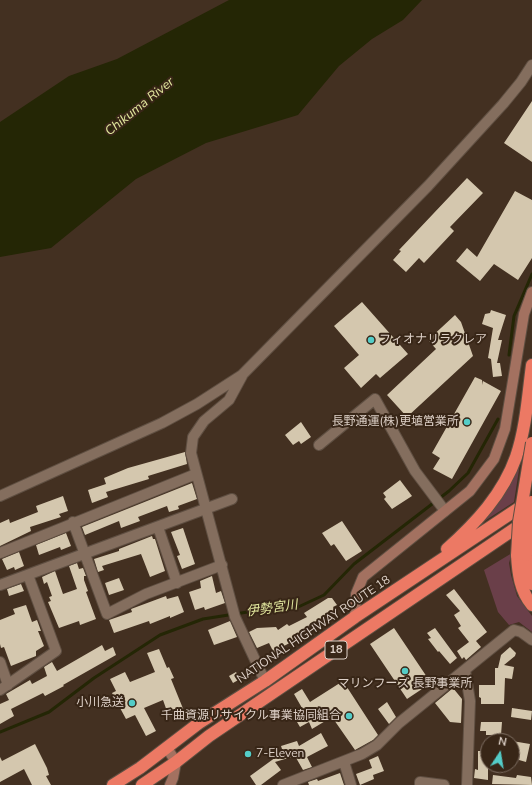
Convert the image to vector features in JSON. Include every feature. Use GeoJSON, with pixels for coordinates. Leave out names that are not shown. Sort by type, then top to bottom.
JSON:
{"type":"FeatureCollection","features":[{"type":"Feature","properties":{"kind":"highway"},"geometry":{"type":"LineString","coordinates":[[416,577],[478,518],[491,504],[507,479],[520,441],[532,366]]}},
{"type":"Feature","properties":{"kind":"highway"},"geometry":{"type":"LineString","coordinates":[[532,443],[519,522],[522,555],[532,584]]}},
{"type":"Feature","properties":{"kind":"highway"},"geometry":{"type":"LineString","coordinates":[[532,501],[522,555],[520,580],[524,592],[532,605]]}},
{"type":"Feature","properties":{"kind":"highway","name":"NATIONAL HIGHWAY ROUTE 18"},"geometry":{"type":"LineString","coordinates":[[113,785],[140,768],[199,723],[265,681],[355,617],[532,501]]}},
{"type":"Feature","properties":{"kind":"highway","name":"18"},"geometry":{"type":"LineString","coordinates":[[142,785],[176,762],[209,736],[532,517]]}},
{"type":"Feature","properties":{"kind":"highway"},"geometry":{"type":"LineString","coordinates":[[473,557],[532,524]]}},
{"type":"Feature","properties":{"kind":"street"},"geometry":{"type":"LineString","coordinates":[[0,496],[162,423],[197,404],[242,375],[428,186],[503,104],[521,82],[532,64]]}},
{"type":"Feature","properties":{"kind":"street"},"geometry":{"type":"LineString","coordinates":[[355,617],[356,594],[363,577],[443,507],[470,492],[494,458],[505,429],[524,314],[532,292]]}},
{"type":"Feature","properties":{"kind":"street"},"geometry":{"type":"LineString","coordinates":[[242,375],[229,400],[204,421],[193,437],[191,453],[207,508],[234,614],[265,681]]}},
{"type":"Feature","properties":{"kind":"street"},"geometry":{"type":"LineString","coordinates":[[319,445],[375,400],[415,472],[443,507]]}},
{"type":"Feature","properties":{"kind":"street"},"geometry":{"type":"LineString","coordinates":[[0,553],[73,522],[196,474]]}},
{"type":"Feature","properties":{"kind":"street"},"geometry":{"type":"LineString","coordinates":[[0,585],[232,499]]}},
{"type":"Feature","properties":{"kind":"street"},"geometry":{"type":"LineString","coordinates":[[73,522],[84,555],[108,614],[146,594],[222,565]]}},
{"type":"Feature","properties":{"kind":"street"},"geometry":{"type":"LineString","coordinates":[[158,527],[177,583]]}},
{"type":"Feature","properties":{"kind":"street"},"geometry":{"type":"LineString","coordinates":[[0,662],[4,688],[56,651],[28,575]]}},
{"type":"Feature","properties":{"kind":"street"},"geometry":{"type":"LineString","coordinates":[[283,785],[344,762],[377,745],[400,723],[514,630],[521,632],[532,640]]}},
{"type":"Feature","properties":{"kind":"street"},"geometry":{"type":"LineString","coordinates":[[465,670],[470,701],[467,785]]}},
{"type":"Feature","properties":{"kind":"street"},"geometry":{"type":"LineString","coordinates":[[166,748],[176,762],[170,785]]}},
{"type":"Feature","properties":{"kind":"street"},"geometry":{"type":"LineString","coordinates":[[344,762],[351,785]]}},
{"type":"Feature","properties":{"kind":"street"},"geometry":{"type":"LineString","coordinates":[[420,785],[420,782],[444,785]]}},
{"type":"Feature","properties":{"kind":"shaded area"},"geometry":{"type":"Polygon","coordinates":[[[520,463],[514,502],[483,522],[506,491],[520,463]]]}},
{"type":"Feature","properties":{"kind":"shaded area"},"geometry":{"type":"Polygon","coordinates":[[[512,553],[509,563],[511,575],[517,596],[532,616],[532,632],[519,622],[509,625],[498,612],[484,570],[512,553]]]}},
{"type":"Feature","properties":{"kind":"water","name":"Chikuma River"},"geometry":{"type":"Polygon","coordinates":[[[229,0],[422,0],[403,20],[372,39],[339,66],[298,115],[206,143],[136,179],[51,248],[0,257],[0,122],[69,76],[117,59],[229,0]]]}},
{"type":"Feature","properties":{"kind":"building"},"geometry":{"type":"Polygon","coordinates":[[[532,101],[532,162],[504,143],[532,101]]]}},
{"type":"Feature","properties":{"kind":"building"},"geometry":{"type":"Polygon","coordinates":[[[467,178],[483,193],[450,227],[454,231],[424,263],[419,258],[406,272],[393,260],[401,251],[399,250],[467,178]]]}},
{"type":"Feature","properties":{"kind":"building"},"geometry":{"type":"Polygon","coordinates":[[[515,191],[532,200],[532,258],[518,280],[494,264],[480,281],[456,261],[467,248],[477,257],[515,191]]]}},
{"type":"Feature","properties":{"kind":"building","name":"フィオナリラクレア"},"geometry":{"type":"Polygon","coordinates":[[[362,302],[408,354],[380,378],[376,374],[361,388],[344,368],[359,355],[334,326],[362,302]]]}},
{"type":"Feature","properties":{"kind":"building"},"geometry":{"type":"Polygon","coordinates":[[[491,310],[506,315],[498,340],[502,340],[497,363],[500,363],[502,376],[493,377],[491,359],[488,358],[493,328],[482,324],[485,314],[490,313],[491,310]]]}},
{"type":"Feature","properties":{"kind":"building"},"geometry":{"type":"Polygon","coordinates":[[[455,315],[461,322],[473,356],[407,417],[387,395],[436,349],[428,340],[455,315]]]}},
{"type":"Feature","properties":{"kind":"building","name":"長野通運(株)更埴営業所"},"geometry":{"type":"Polygon","coordinates":[[[475,377],[482,380],[483,385],[483,381],[501,391],[452,479],[433,469],[440,458],[432,453],[475,377]]]}},
{"type":"Feature","properties":{"kind":"building"},"geometry":{"type":"Polygon","coordinates":[[[301,422],[311,437],[301,444],[299,441],[293,445],[285,435],[301,422]]]}},
{"type":"Feature","properties":{"kind":"building"},"geometry":{"type":"Polygon","coordinates":[[[185,452],[187,464],[148,476],[149,479],[106,492],[108,497],[92,503],[88,490],[106,484],[104,478],[128,468],[185,452]]]}},
{"type":"Feature","properties":{"kind":"building"},"geometry":{"type":"Polygon","coordinates":[[[400,480],[412,496],[392,509],[384,499],[386,497],[383,493],[400,480]]]}},
{"type":"Feature","properties":{"kind":"building"},"geometry":{"type":"Polygon","coordinates":[[[192,483],[197,499],[178,506],[179,509],[169,512],[167,506],[138,517],[140,521],[121,528],[119,521],[85,535],[82,527],[192,483]]]}},
{"type":"Feature","properties":{"kind":"building"},"geometry":{"type":"Polygon","coordinates":[[[63,496],[68,511],[59,514],[61,517],[30,527],[31,531],[0,546],[0,523],[9,519],[10,523],[38,512],[36,506],[63,496]]]}},
{"type":"Feature","properties":{"kind":"building"},"geometry":{"type":"Polygon","coordinates":[[[342,521],[362,551],[346,561],[334,544],[331,546],[322,533],[342,521]]]}},
{"type":"Feature","properties":{"kind":"building"},"geometry":{"type":"Polygon","coordinates":[[[183,528],[195,564],[182,569],[177,556],[180,555],[171,532],[183,528]]]}},
{"type":"Feature","properties":{"kind":"building"},"geometry":{"type":"Polygon","coordinates":[[[66,533],[71,546],[61,550],[60,547],[39,555],[36,545],[66,533]]]}},
{"type":"Feature","properties":{"kind":"building"},"geometry":{"type":"Polygon","coordinates":[[[152,536],[153,539],[155,539],[165,571],[150,577],[141,554],[102,566],[104,570],[98,572],[94,559],[119,551],[119,549],[152,536]]]}},
{"type":"Feature","properties":{"kind":"building"},"geometry":{"type":"Polygon","coordinates":[[[19,552],[24,566],[15,570],[14,567],[7,570],[2,559],[19,552]]]}},
{"type":"Feature","properties":{"kind":"building"},"geometry":{"type":"Polygon","coordinates":[[[77,563],[79,569],[83,568],[86,576],[84,576],[84,580],[88,591],[86,592],[96,619],[80,625],[79,621],[59,628],[48,602],[51,601],[49,597],[52,596],[47,582],[44,584],[42,577],[55,571],[63,594],[77,589],[69,566],[77,563]]]}},
{"type":"Feature","properties":{"kind":"building"},"geometry":{"type":"Polygon","coordinates":[[[212,576],[216,593],[221,591],[225,603],[205,610],[204,607],[195,610],[189,592],[201,588],[200,581],[212,576]]]}},
{"type":"Feature","properties":{"kind":"building"},"geometry":{"type":"Polygon","coordinates":[[[119,578],[124,590],[109,595],[105,583],[119,578]]]}},
{"type":"Feature","properties":{"kind":"building"},"geometry":{"type":"Polygon","coordinates":[[[21,584],[24,591],[9,596],[7,589],[21,584]]]}},
{"type":"Feature","properties":{"kind":"building"},"geometry":{"type":"Polygon","coordinates":[[[454,589],[487,632],[476,641],[481,647],[466,660],[464,657],[462,659],[457,651],[469,642],[458,628],[461,626],[454,615],[460,611],[446,595],[454,589]]]}},
{"type":"Feature","properties":{"kind":"building"},"geometry":{"type":"Polygon","coordinates":[[[166,596],[167,599],[178,596],[184,612],[150,624],[149,621],[114,633],[109,620],[132,612],[131,609],[166,596]]]}},
{"type":"Feature","properties":{"kind":"building"},"geometry":{"type":"Polygon","coordinates":[[[328,598],[332,598],[337,605],[333,607],[335,610],[308,626],[310,629],[306,632],[306,634],[284,646],[286,650],[275,655],[269,643],[257,648],[249,632],[257,628],[276,627],[278,630],[287,624],[289,626],[307,617],[304,613],[328,598]]]}},
{"type":"Feature","properties":{"kind":"building"},"geometry":{"type":"Polygon","coordinates":[[[26,605],[32,622],[37,620],[41,631],[38,631],[44,646],[36,651],[36,656],[11,666],[4,647],[1,648],[0,644],[0,620],[15,614],[13,609],[26,605]]]}},
{"type":"Feature","properties":{"kind":"building"},"geometry":{"type":"Polygon","coordinates":[[[230,621],[237,637],[214,645],[208,630],[230,621]]]}},
{"type":"Feature","properties":{"kind":"building","name":"マリンフーズ 長野事業所"},"geometry":{"type":"Polygon","coordinates":[[[394,628],[431,683],[407,699],[370,644],[394,628]]]}},
{"type":"Feature","properties":{"kind":"building"},"geometry":{"type":"Polygon","coordinates":[[[435,628],[457,658],[450,664],[428,639],[431,638],[427,633],[435,628]]]}},
{"type":"Feature","properties":{"kind":"building"},"geometry":{"type":"Polygon","coordinates":[[[102,645],[105,651],[113,647],[116,655],[45,696],[43,693],[11,709],[14,716],[0,724],[0,704],[9,700],[6,694],[30,680],[32,684],[47,676],[44,667],[52,662],[57,671],[102,645]]]}},
{"type":"Feature","properties":{"kind":"building"},"geometry":{"type":"Polygon","coordinates":[[[510,647],[516,653],[515,656],[504,665],[514,667],[512,679],[505,678],[504,704],[481,704],[481,698],[479,697],[479,685],[495,685],[495,668],[498,668],[501,655],[510,647]]]}},
{"type":"Feature","properties":{"kind":"building"},"geometry":{"type":"Polygon","coordinates":[[[159,649],[167,668],[169,667],[174,678],[171,679],[184,711],[169,717],[163,700],[144,708],[156,731],[146,736],[135,715],[126,719],[112,693],[116,691],[110,679],[125,672],[130,682],[155,672],[147,653],[159,649]]]}},
{"type":"Feature","properties":{"kind":"building"},"geometry":{"type":"Polygon","coordinates":[[[236,672],[240,679],[233,683],[229,676],[236,672]]]}},
{"type":"Feature","properties":{"kind":"building","name":"千曲資源リサイクル事業協同組合"},"geometry":{"type":"Polygon","coordinates":[[[343,681],[378,735],[373,740],[355,750],[332,717],[312,729],[309,722],[300,727],[294,717],[296,716],[294,713],[302,708],[294,694],[302,689],[310,702],[343,681]]]}},
{"type":"Feature","properties":{"kind":"building"},"geometry":{"type":"Polygon","coordinates":[[[453,688],[462,699],[461,723],[450,722],[435,703],[453,688]]]}},
{"type":"Feature","properties":{"kind":"building"},"geometry":{"type":"Polygon","coordinates":[[[387,702],[396,717],[389,724],[378,709],[387,702]]]}},
{"type":"Feature","properties":{"kind":"building"},"geometry":{"type":"Polygon","coordinates":[[[512,708],[532,711],[531,720],[511,717],[512,708]]]}},
{"type":"Feature","properties":{"kind":"building"},"geometry":{"type":"Polygon","coordinates":[[[481,722],[502,722],[501,733],[486,733],[486,731],[480,731],[481,722]]]}},
{"type":"Feature","properties":{"kind":"building"},"geometry":{"type":"Polygon","coordinates":[[[321,733],[328,746],[307,757],[312,767],[303,770],[295,756],[275,762],[281,770],[261,785],[256,785],[250,776],[283,752],[281,746],[297,741],[299,746],[321,733]]]}},
{"type":"Feature","properties":{"kind":"building"},"geometry":{"type":"Polygon","coordinates":[[[520,742],[530,744],[526,762],[520,760],[520,742]]]}},
{"type":"Feature","properties":{"kind":"building"},"geometry":{"type":"Polygon","coordinates":[[[35,744],[47,768],[49,775],[46,776],[51,785],[32,785],[24,769],[0,782],[0,757],[2,761],[35,744]]]}},
{"type":"Feature","properties":{"kind":"building"},"geometry":{"type":"Polygon","coordinates":[[[478,751],[480,751],[480,773],[488,773],[488,780],[474,778],[475,769],[478,770],[478,751]]]}},
{"type":"Feature","properties":{"kind":"building"},"geometry":{"type":"Polygon","coordinates":[[[378,756],[384,771],[373,775],[374,779],[360,785],[356,774],[372,768],[369,760],[378,756]]]}},
{"type":"Feature","properties":{"kind":"building"},"geometry":{"type":"Polygon","coordinates":[[[340,773],[344,785],[309,785],[308,782],[317,779],[318,781],[340,773]]]}},
{"type":"Feature","properties":{"kind":"building"},"geometry":{"type":"Polygon","coordinates":[[[493,775],[516,778],[517,775],[531,777],[532,785],[492,784],[493,775]]]}},
{"type":"Feature","properties":{"kind":"waterway","name":"伊勢宮川"},"geometry":{"type":"LineString","coordinates":[[509,355],[514,316],[532,274]]}},
{"type":"Feature","properties":{"kind":"waterway","name":"伊勢宮川"},"geometry":{"type":"LineString","coordinates":[[0,732],[49,712],[94,678],[160,635],[203,619],[254,611],[283,611],[296,608],[324,595],[354,564],[449,491],[468,473],[498,419]]}},
{"type":"Feature","properties":{"kind":"place","name":"フィオナリラクレア"},"geometry":{"type":"Point","coordinates":[371,340]}},
{"type":"Feature","properties":{"kind":"place","name":"長野通運(株)更埴営業所"},"geometry":{"type":"Point","coordinates":[467,422]}},
{"type":"Feature","properties":{"kind":"place","name":"マリンフーズ 長野事業所"},"geometry":{"type":"Point","coordinates":[405,671]}},
{"type":"Feature","properties":{"kind":"place","name":"小川急送"},"geometry":{"type":"Point","coordinates":[132,703]}},
{"type":"Feature","properties":{"kind":"place","name":"千曲資源リサイクル事業協同組合"},"geometry":{"type":"Point","coordinates":[349,716]}},
{"type":"Feature","properties":{"kind":"place","name":"7-Eleven"},"geometry":{"type":"Point","coordinates":[248,754]}}]}
